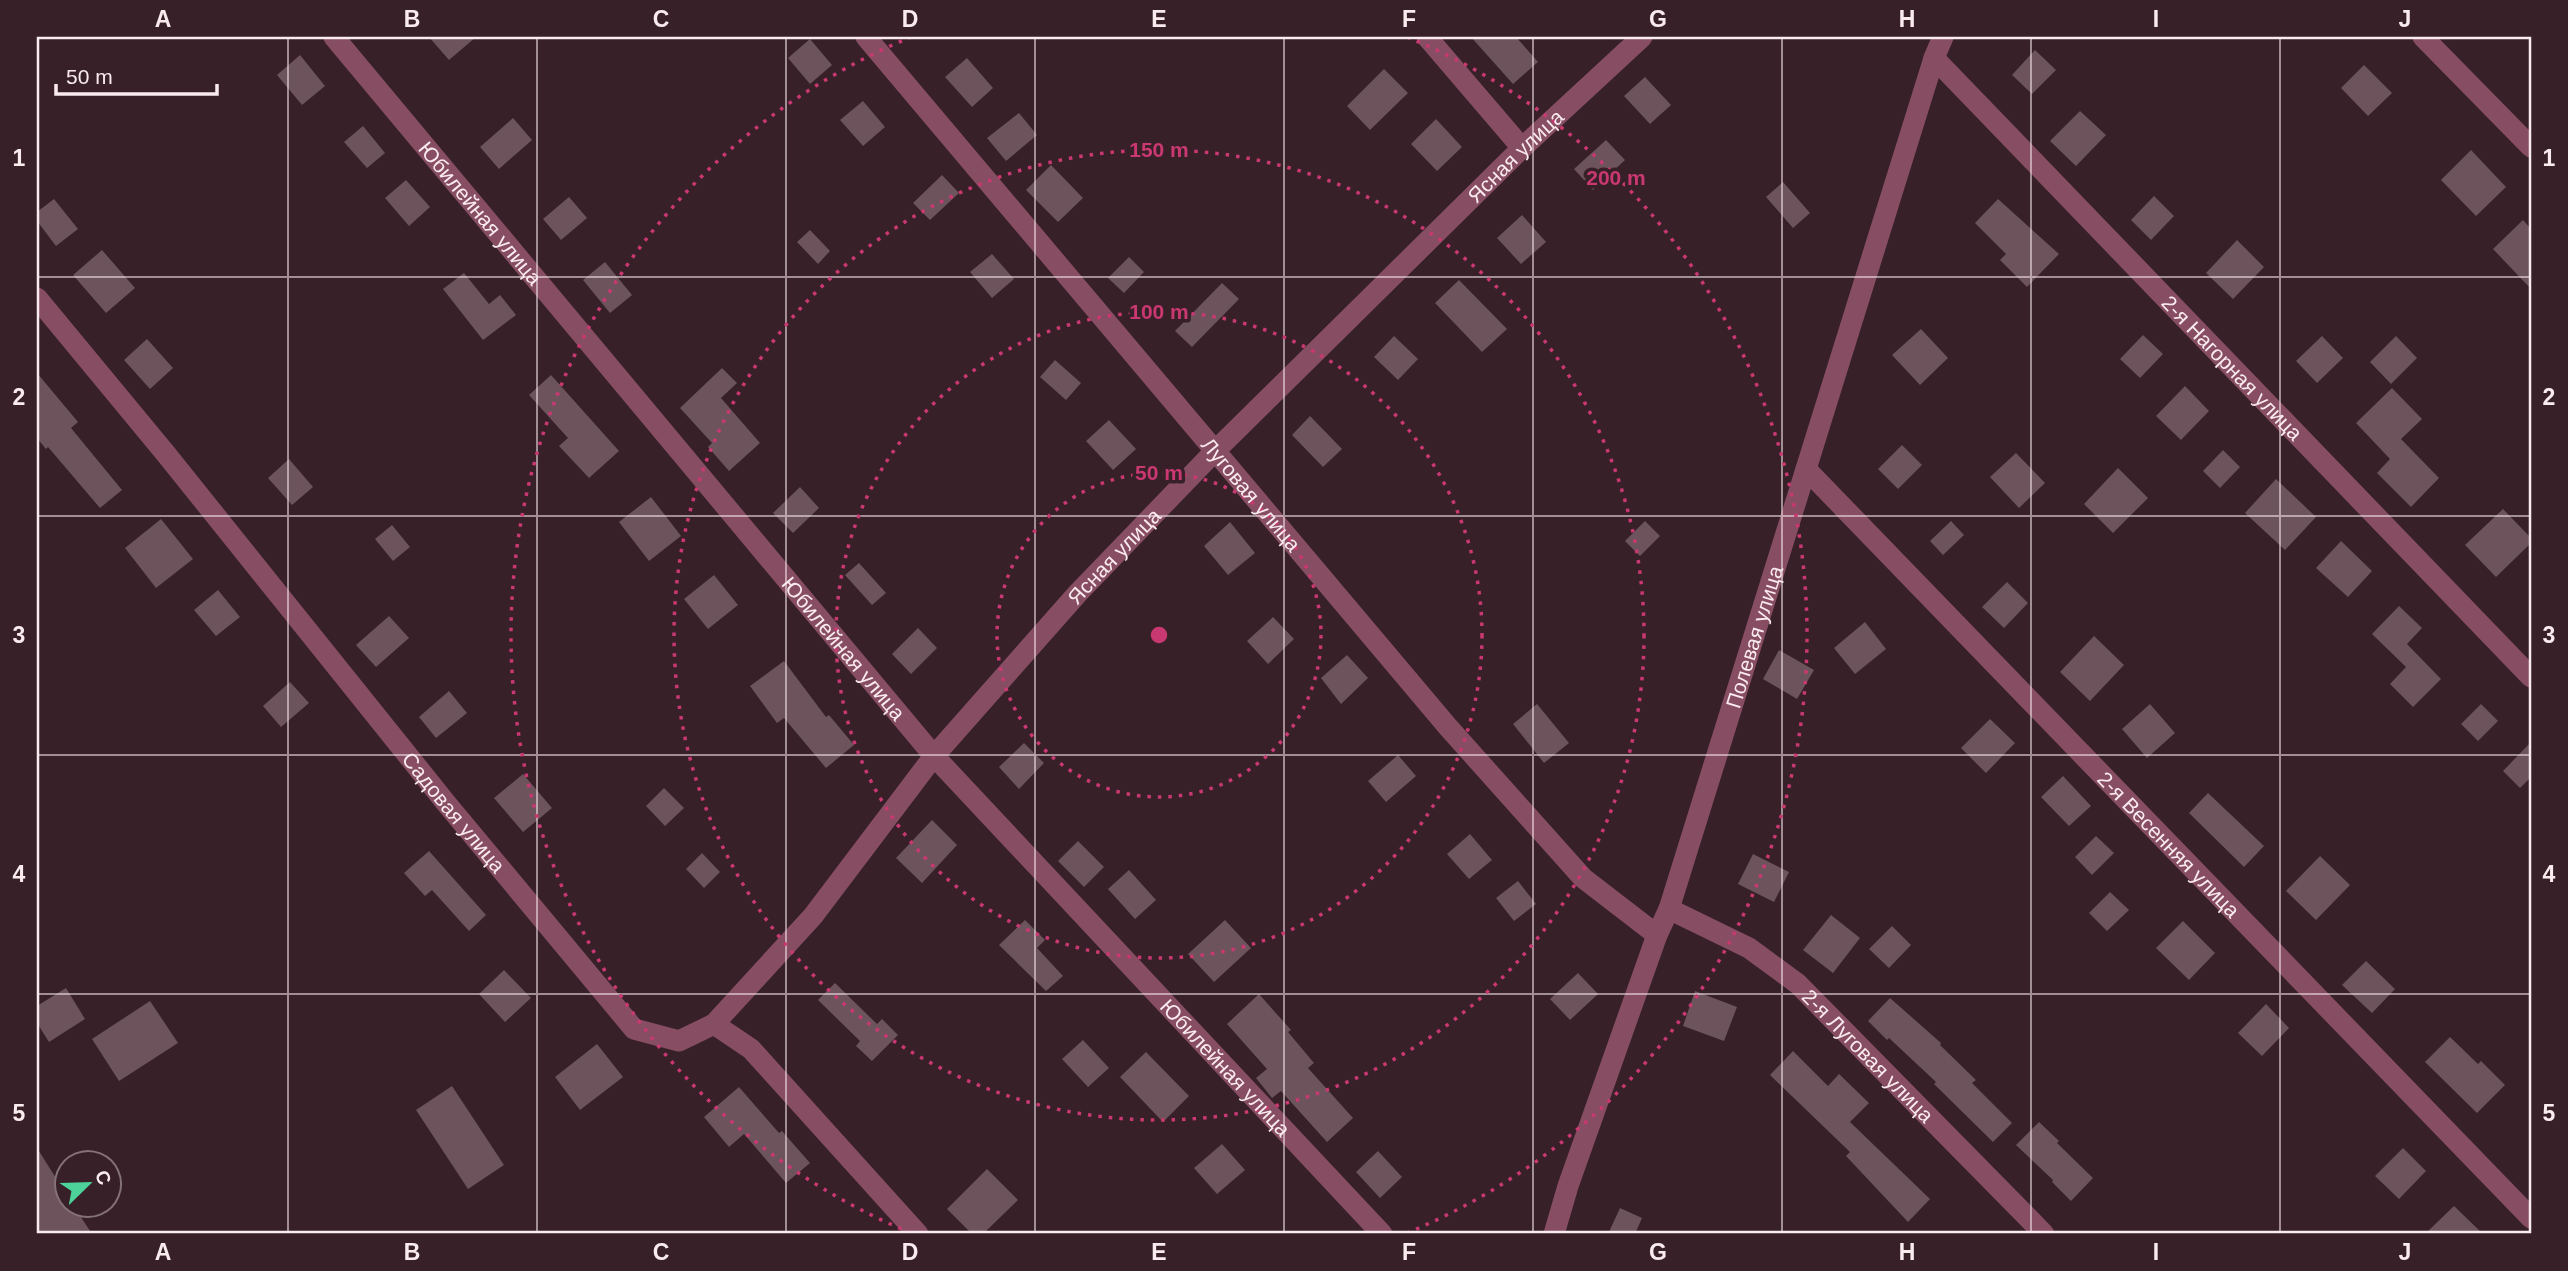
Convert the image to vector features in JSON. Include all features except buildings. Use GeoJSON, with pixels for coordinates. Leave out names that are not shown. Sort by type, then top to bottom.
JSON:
{"type":"FeatureCollection","features":[{"type":"Feature","properties":{"kind":"street","name":"Юбилейная улица"},"geometry":{"type":"LineString","coordinates":[[334,37],[934,757],[1381,1234]]}},
{"type":"Feature","properties":{"kind":"street","name":"Луговая улица"},"geometry":{"type":"LineString","coordinates":[[866,37],[1448,727],[1583,878],[1657,936]]}},
{"type":"Feature","properties":{"kind":"street"},"geometry":{"type":"LineString","coordinates":[[1427,37],[1522,148]]}},
{"type":"Feature","properties":{"kind":"street","name":"Ясная улица"},"geometry":{"type":"LineString","coordinates":[[714,1024],[813,916],[934,757],[1078,593],[1216,450],[1522,148],[1642,37]]}},
{"type":"Feature","properties":{"kind":"street","name":"Полевая улица"},"geometry":{"type":"LineString","coordinates":[[1554,1234],[1568,1186],[1669,909],[1942,37]]}},
{"type":"Feature","properties":{"kind":"street"},"geometry":{"type":"LineString","coordinates":[[2423,37],[2531,147]]}},
{"type":"Feature","properties":{"kind":"street","name":"2-я Нагорная улица"},"geometry":{"type":"LineString","coordinates":[[1934,58],[2531,677]]}},
{"type":"Feature","properties":{"kind":"street","name":"Садовая улица"},"geometry":{"type":"LineString","coordinates":[[37,298],[446,803],[634,1029],[679,1041],[714,1024]]}},
{"type":"Feature","properties":{"kind":"street","name":"2-я Весенняя улица"},"geometry":{"type":"LineString","coordinates":[[1807,469],[2531,1219]]}},
{"type":"Feature","properties":{"kind":"street","name":"2-я Луговая улица"},"geometry":{"type":"LineString","coordinates":[[1669,909],[1749,948],[1798,984],[2044,1234]]}},
{"type":"Feature","properties":{"kind":"street"},"geometry":{"type":"LineString","coordinates":[[714,1024],[751,1049],[918,1234]]}}]}
